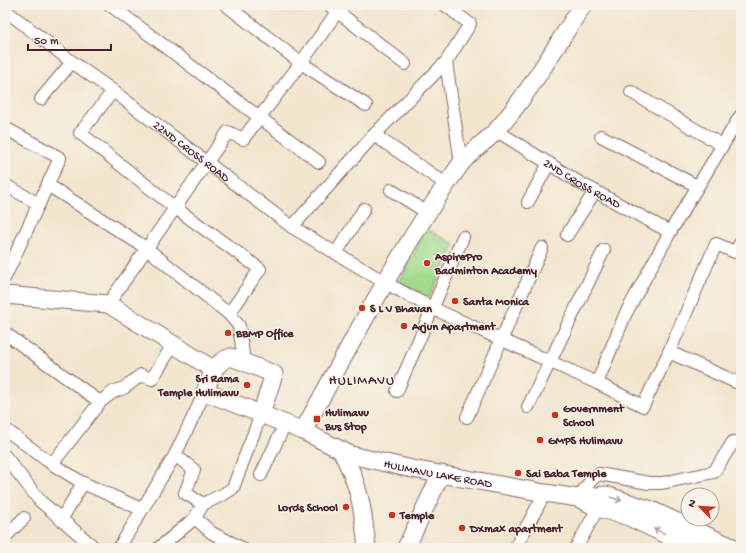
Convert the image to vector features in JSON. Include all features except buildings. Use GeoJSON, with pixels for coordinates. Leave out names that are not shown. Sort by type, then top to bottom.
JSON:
{"type":"FeatureCollection","features":[{"type":"Feature","properties":{"kind":"street"},"geometry":{"type":"LineString","coordinates":[[110,5],[319,162]]}},
{"type":"Feature","properties":{"kind":"street"},"geometry":{"type":"LineString","coordinates":[[226,5],[301,63],[366,105]]}},
{"type":"Feature","properties":{"kind":"street"},"geometry":{"type":"LineString","coordinates":[[303,431],[386,283],[446,184],[461,163],[496,130],[524,94],[583,5]]}},
{"type":"Feature","properties":{"kind":"street"},"geometry":{"type":"LineString","coordinates":[[108,304],[174,207],[228,132],[243,139],[301,63],[336,7],[405,64]]}},
{"type":"Feature","properties":{"kind":"street"},"geometry":{"type":"LineString","coordinates":[[292,227],[374,135],[446,62],[470,24],[453,7]]}},
{"type":"Feature","properties":{"kind":"street","name":"22ND CROSS ROAD"},"geometry":{"type":"LineString","coordinates":[[5,10],[292,227],[386,283],[432,308],[597,383],[643,406],[669,352]]}},
{"type":"Feature","properties":{"kind":"street"},"geometry":{"type":"LineString","coordinates":[[41,99],[72,62]]}},
{"type":"Feature","properties":{"kind":"street"},"geometry":{"type":"LineString","coordinates":[[446,62],[461,163]]}},
{"type":"Feature","properties":{"kind":"street"},"geometry":{"type":"LineString","coordinates":[[113,91],[80,133],[174,207],[260,269],[229,314]]}},
{"type":"Feature","properties":{"kind":"street"},"geometry":{"type":"LineString","coordinates":[[630,92],[722,145]]}},
{"type":"Feature","properties":{"kind":"street"},"geometry":{"type":"LineString","coordinates":[[597,383],[625,315],[670,232],[741,115]]}},
{"type":"Feature","properties":{"kind":"street"},"geometry":{"type":"LineString","coordinates":[[5,128],[60,158],[39,204],[10,254],[5,277]]}},
{"type":"Feature","properties":{"kind":"street","name":"2ND CROSS ROAD"},"geometry":{"type":"LineString","coordinates":[[496,130],[595,191],[670,232]]}},
{"type":"Feature","properties":{"kind":"street"},"geometry":{"type":"LineString","coordinates":[[374,135],[446,184]]}},
{"type":"Feature","properties":{"kind":"street"},"geometry":{"type":"LineString","coordinates":[[601,136],[697,186]]}},
{"type":"Feature","properties":{"kind":"street"},"geometry":{"type":"LineString","coordinates":[[528,202],[549,164]]}},
{"type":"Feature","properties":{"kind":"street"},"geometry":{"type":"LineString","coordinates":[[5,185],[39,204]]}},
{"type":"Feature","properties":{"kind":"street"},"geometry":{"type":"LineString","coordinates":[[48,185],[146,248],[229,314],[239,326],[244,361]]}},
{"type":"Feature","properties":{"kind":"street"},"geometry":{"type":"LineString","coordinates":[[391,190],[428,213]]}},
{"type":"Feature","properties":{"kind":"street"},"geometry":{"type":"LineString","coordinates":[[567,235],[595,191]]}},
{"type":"Feature","properties":{"kind":"street"},"geometry":{"type":"LineString","coordinates":[[336,253],[364,209]]}},
{"type":"Feature","properties":{"kind":"street"},"geometry":{"type":"LineString","coordinates":[[397,391],[463,237]]}},
{"type":"Feature","properties":{"kind":"street"},"geometry":{"type":"LineString","coordinates":[[741,242],[735,252],[716,244],[669,352],[738,383],[741,378]]}},
{"type":"Feature","properties":{"kind":"street"},"geometry":{"type":"LineString","coordinates":[[467,417],[542,248]]}},
{"type":"Feature","properties":{"kind":"street"},"geometry":{"type":"LineString","coordinates":[[528,407],[604,250]]}},
{"type":"Feature","properties":{"kind":"street"},"geometry":{"type":"LineString","coordinates":[[5,295],[108,304],[174,343],[213,369]]}},
{"type":"Feature","properties":{"kind":"street"},"geometry":{"type":"LineString","coordinates":[[5,332],[100,402]]}},
{"type":"Feature","properties":{"kind":"street"},"geometry":{"type":"LineString","coordinates":[[52,464],[100,402],[113,392],[124,388],[141,375],[152,379],[174,343]]}},
{"type":"Feature","properties":{"kind":"street"},"geometry":{"type":"LineString","coordinates":[[118,548],[175,455],[205,392],[213,369],[223,360],[231,357],[274,374],[261,414],[233,488],[203,504],[195,518],[159,548]]}},
{"type":"Feature","properties":{"kind":"street","name":"HULIMAVU LAKE ROAD"},"geometry":{"type":"LineString","coordinates":[[205,392],[303,431],[351,455],[545,494],[578,498],[606,495],[651,510],[734,548]]}},
{"type":"Feature","properties":{"kind":"street"},"geometry":{"type":"LineString","coordinates":[[261,475],[284,424]]}},
{"type":"Feature","properties":{"kind":"street"},"geometry":{"type":"LineString","coordinates":[[5,429],[52,464],[83,483],[141,509]]}},
{"type":"Feature","properties":{"kind":"street"},"geometry":{"type":"LineString","coordinates":[[578,498],[592,479],[599,474],[649,483],[662,483],[714,472],[733,442],[741,443]]}},
{"type":"Feature","properties":{"kind":"street"},"geometry":{"type":"LineString","coordinates":[[341,450],[353,473],[363,507],[367,548]]}},
{"type":"Feature","properties":{"kind":"street"},"geometry":{"type":"LineString","coordinates":[[175,455],[194,470],[185,493],[203,504]]}},
{"type":"Feature","properties":{"kind":"street"},"geometry":{"type":"LineString","coordinates":[[5,456],[40,501],[96,548]]}},
{"type":"Feature","properties":{"kind":"street"},"geometry":{"type":"LineString","coordinates":[[406,548],[441,474]]}},
{"type":"Feature","properties":{"kind":"street"},"geometry":{"type":"LineString","coordinates":[[61,520],[83,483]]}},
{"type":"Feature","properties":{"kind":"street"},"geometry":{"type":"LineString","coordinates":[[515,548],[545,494]]}},
{"type":"Feature","properties":{"kind":"street","name":"HULIMAVU LAKE ROAD"},"geometry":{"type":"LineString","coordinates":[[578,498],[598,508],[629,517],[694,548]]}},
{"type":"Feature","properties":{"kind":"street"},"geometry":{"type":"LineString","coordinates":[[576,548],[598,508]]}},
{"type":"Feature","properties":{"kind":"street"},"geometry":{"type":"LineString","coordinates":[[5,537],[24,518]]}},
{"type":"Feature","properties":{"kind":"street"},"geometry":{"type":"LineString","coordinates":[[195,518],[212,533],[239,547]]}},
{"type":"Feature","properties":{"kind":"green space","name":"AspirePro Badminton Academy"},"geometry":{"type":"Polygon","coordinates":[[[426,229],[455,244],[429,298],[399,283],[426,229]]]}},
{"type":"Feature","properties":{"kind":"place","name":"AspirePro Badminton Academy"},"geometry":{"type":"Point","coordinates":[427,263]}},
{"type":"Feature","properties":{"kind":"place","name":"Santa Monica"},"geometry":{"type":"Point","coordinates":[455,301]}},
{"type":"Feature","properties":{"kind":"place","name":"S L V Bhavan"},"geometry":{"type":"Point","coordinates":[362,308]}},
{"type":"Feature","properties":{"kind":"place","name":"Arjun Apartment"},"geometry":{"type":"Point","coordinates":[404,326]}},
{"type":"Feature","properties":{"kind":"place","name":"BBMP Office"},"geometry":{"type":"Point","coordinates":[228,333]}},
{"type":"Feature","properties":{"kind":"place","name":"Sri Rama Temple Hulimavu"},"geometry":{"type":"Point","coordinates":[247,385]}},
{"type":"Feature","properties":{"kind":"place","name":"Government School"},"geometry":{"type":"Point","coordinates":[555,415]}},
{"type":"Feature","properties":{"kind":"place","name":"Hulimavu Bus Stop"},"geometry":{"type":"Point","coordinates":[317,419]}},
{"type":"Feature","properties":{"kind":"place","name":"GMPS Hulimavu"},"geometry":{"type":"Point","coordinates":[540,440]}},
{"type":"Feature","properties":{"kind":"place","name":"Sai Baba Temple"},"geometry":{"type":"Point","coordinates":[518,473]}},
{"type":"Feature","properties":{"kind":"place","name":"Lords School"},"geometry":{"type":"Point","coordinates":[346,507]}},
{"type":"Feature","properties":{"kind":"place","name":"Temple"},"geometry":{"type":"Point","coordinates":[392,515]}},
{"type":"Feature","properties":{"kind":"place","name":"DXmax apartment"},"geometry":{"type":"Point","coordinates":[462,528]}},
{"type":"Feature","properties":{"kind":"district","name":"HULIMAVU"},"geometry":{"type":"Point","coordinates":[362,379]}}]}
